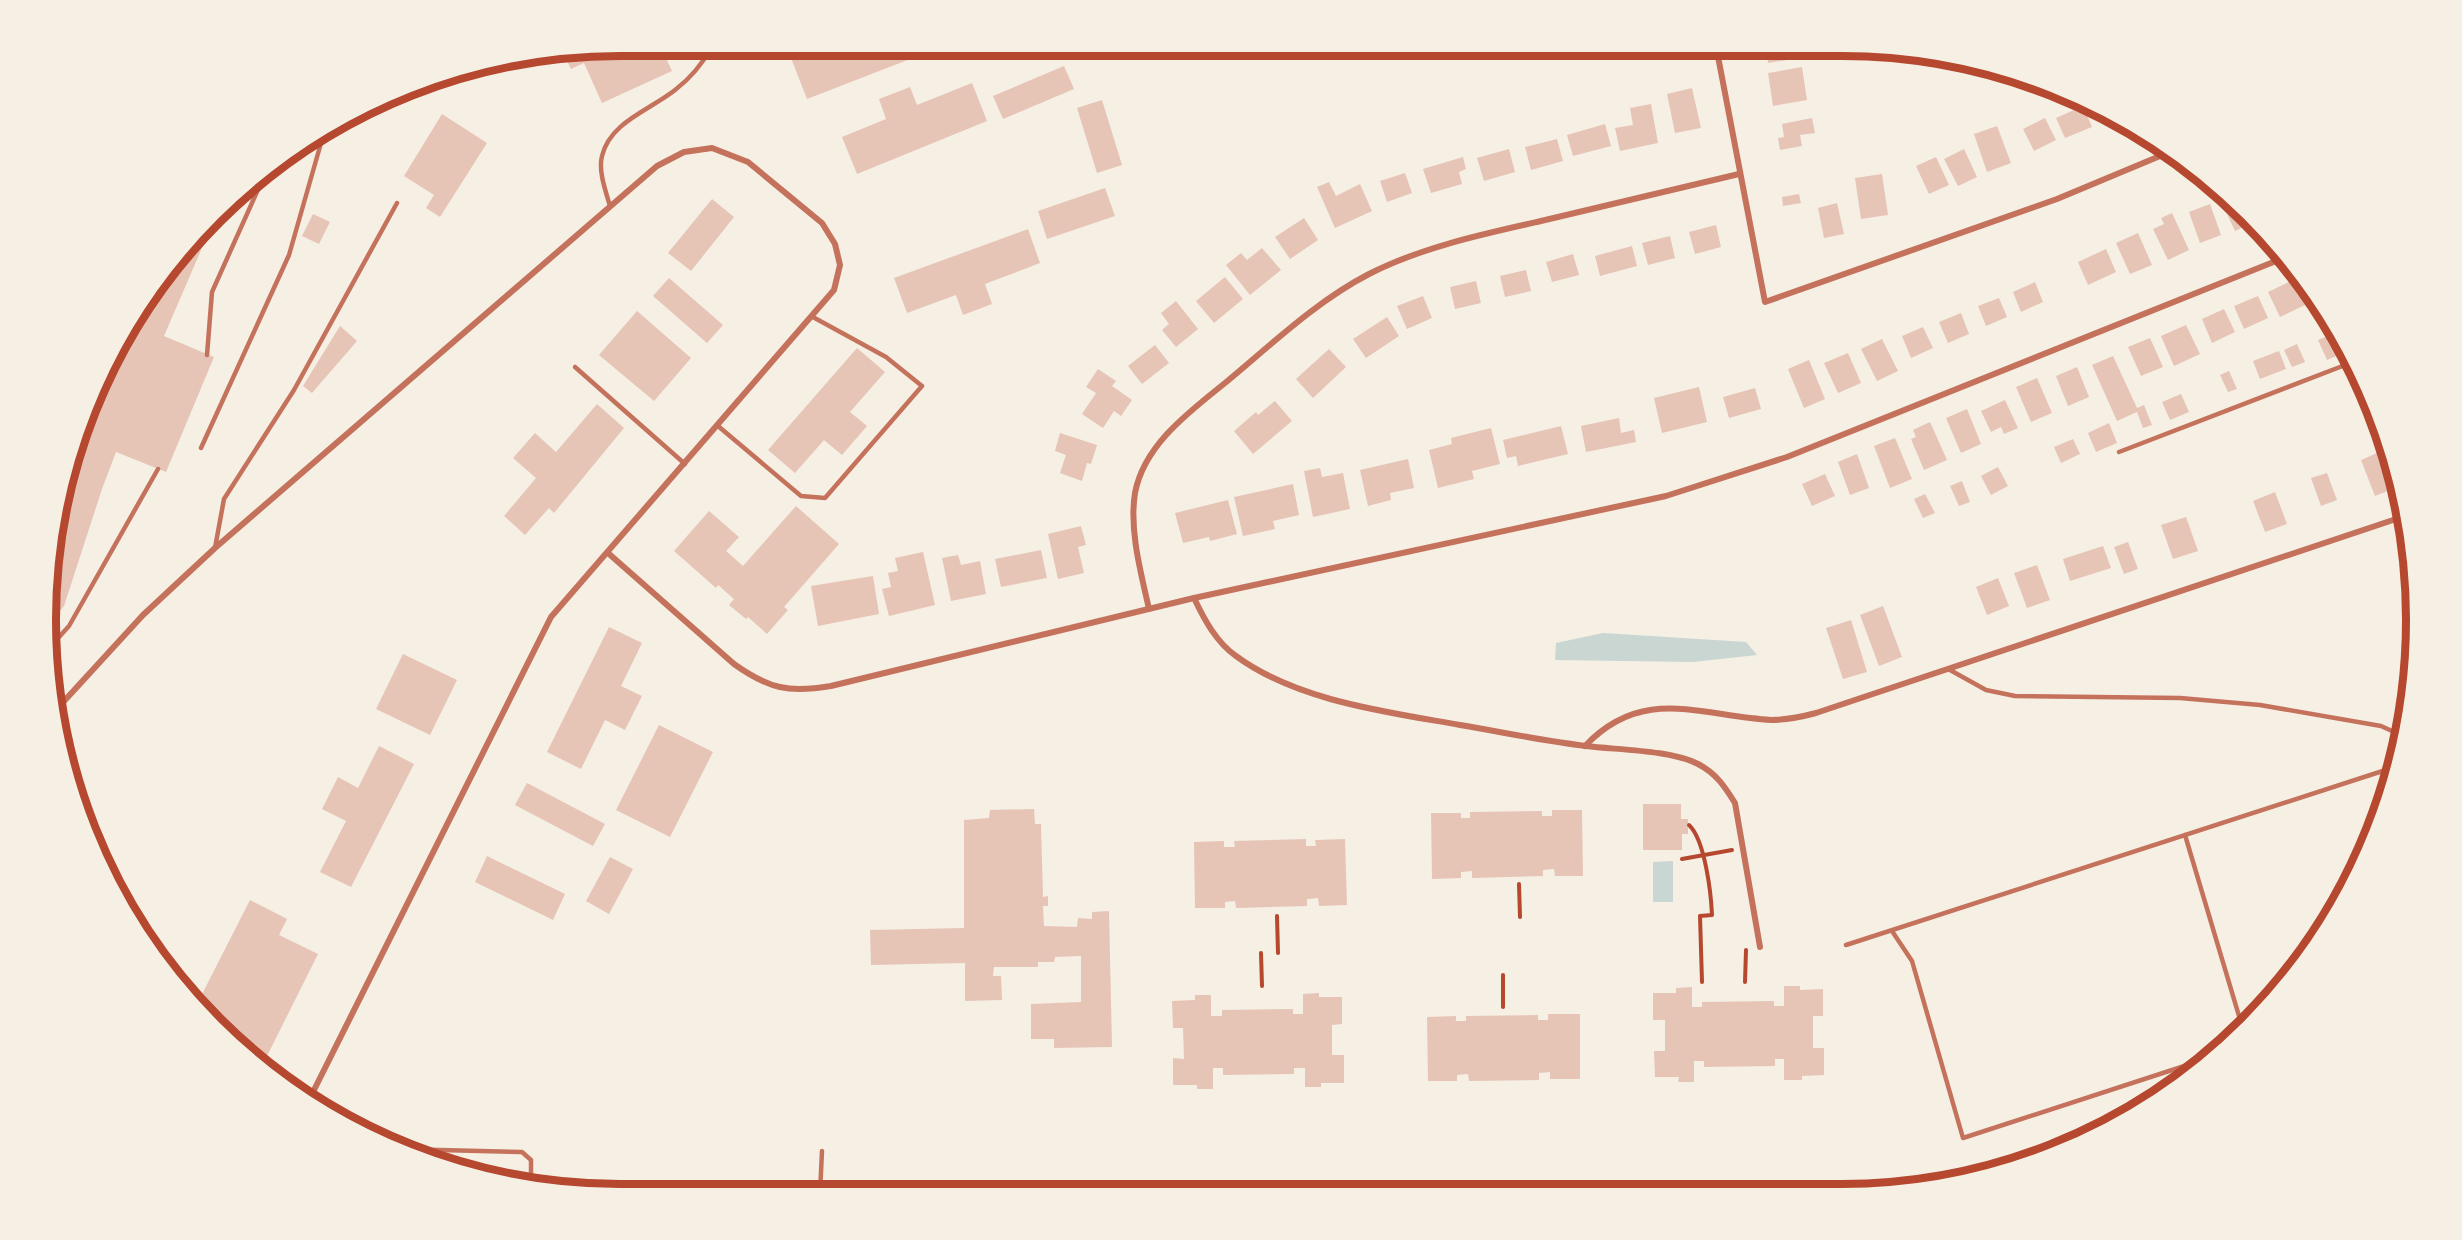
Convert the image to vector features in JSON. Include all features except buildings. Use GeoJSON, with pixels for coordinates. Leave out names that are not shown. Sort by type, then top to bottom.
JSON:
{"type":"FeatureCollection","features":[{"type":"Feature","properties":{"kind":"street"},"geometry":{"type":"LineString","coordinates":[[1718,56],[1765,302],[2057,199],[2162,155]]}},
{"type":"Feature","properties":{"kind":"street"},"geometry":{"type":"LineString","coordinates":[[62,704],[143,615],[214,548],[657,166],[684,152],[712,148],[748,162],[822,223],[835,244],[840,265],[834,290],[551,617],[312,1093]]}},
{"type":"Feature","properties":{"kind":"street"},"geometry":{"type":"LineString","coordinates":[[1149,609],[1134,527],[1135,493],[1144,465],[1163,438],[1207,398],[1325,300],[1368,274],[1410,256],[1490,233],[1739,174]]}},
{"type":"Feature","properties":{"kind":"street"},"geometry":{"type":"LineString","coordinates":[[608,553],[734,664],[756,680],[780,689],[805,690],[831,687],[1194,598],[1666,496],[1787,457],[2277,261]]}},
{"type":"Feature","properties":{"kind":"street"},"geometry":{"type":"LineString","coordinates":[[1585,746],[1600,730],[1620,718],[1645,710],[1681,708],[1769,720],[1788,720],[1816,713],[2397,519]]}},
{"type":"Feature","properties":{"kind":"street"},"geometry":{"type":"LineString","coordinates":[[1194,598],[1206,623],[1234,655],[1259,671],[1310,692],[1354,706],[1585,746],[1678,758],[1697,763],[1724,785],[1735,803],[1760,947]]}},
{"type":"Feature","properties":{"kind":"lane"},"geometry":{"type":"LineString","coordinates":[[610,206],[601,157],[612,135],[644,109],[677,89],[701,66],[707,56]]}},
{"type":"Feature","properties":{"kind":"lane"},"geometry":{"type":"LineString","coordinates":[[201,448],[289,255],[321,141]]}},
{"type":"Feature","properties":{"kind":"lane"},"geometry":{"type":"LineString","coordinates":[[207,355],[212,292],[260,186]]}},
{"type":"Feature","properties":{"kind":"lane"},"geometry":{"type":"LineString","coordinates":[[214,548],[224,500],[294,390],[398,203]]}},
{"type":"Feature","properties":{"kind":"lane"},"geometry":{"type":"LineString","coordinates":[[718,426],[801,496],[825,498],[922,386],[886,357],[811,316]]}},
{"type":"Feature","properties":{"kind":"lane"},"geometry":{"type":"LineString","coordinates":[[2119,452],[2345,365]]}},
{"type":"Feature","properties":{"kind":"lane"},"geometry":{"type":"LineString","coordinates":[[575,367],[685,464]]}},
{"type":"Feature","properties":{"kind":"lane"},"geometry":{"type":"LineString","coordinates":[[57,640],[69,626],[158,469]]}},
{"type":"Feature","properties":{"kind":"lane"},"geometry":{"type":"LineString","coordinates":[[1950,670],[1986,690],[2015,696],[2180,698],[2260,705],[2381,726],[2395,733]]}},
{"type":"Feature","properties":{"kind":"lane"},"geometry":{"type":"LineString","coordinates":[[1846,945],[2386,770]]}},
{"type":"Feature","properties":{"kind":"lane"},"geometry":{"type":"LineString","coordinates":[[2185,835],[2240,1020]]}},
{"type":"Feature","properties":{"kind":"lane"},"geometry":{"type":"LineString","coordinates":[[1892,930],[1912,961],[1963,1138],[2193,1062]]}},
{"type":"Feature","properties":{"kind":"lane"},"geometry":{"type":"LineString","coordinates":[[424,1150],[522,1152],[531,1160],[531,1174],[528,1177]]}},
{"type":"Feature","properties":{"kind":"lane"},"geometry":{"type":"LineString","coordinates":[[820,1184],[822,1151]]}},
{"type":"Feature","properties":{"kind":"path"},"geometry":{"type":"LineString","coordinates":[[1689,825],[1693,829],[1702,855],[1711,891],[1712,915],[1700,916],[1702,982]]}},
{"type":"Feature","properties":{"kind":"path"},"geometry":{"type":"LineString","coordinates":[[1682,859],[1732,850]]}},
{"type":"Feature","properties":{"kind":"path"},"geometry":{"type":"LineString","coordinates":[[1518,884],[1520,917]]}},
{"type":"Feature","properties":{"kind":"path"},"geometry":{"type":"LineString","coordinates":[[1277,916],[1278,952]]}},
{"type":"Feature","properties":{"kind":"path"},"geometry":{"type":"LineString","coordinates":[[1745,982],[1746,948]]}},
{"type":"Feature","properties":{"kind":"path"},"geometry":{"type":"LineString","coordinates":[[1261,953],[1262,986]]}},
{"type":"Feature","properties":{"kind":"path"},"geometry":{"type":"LineString","coordinates":[[1503,975],[1503,1007]]}},
{"type":"Feature","properties":{"kind":"shaded area"},"geometry":{"type":"Polygon","coordinates":[[[1603,633],[1746,642],[1757,655],[1693,662],[1555,660],[1556,643],[1603,633]]]}},
{"type":"Feature","properties":{"kind":"shaded area"},"geometry":{"type":"Polygon","coordinates":[[[1673,861],[1673,902],[1653,902],[1653,862],[1673,861]]]}}]}
